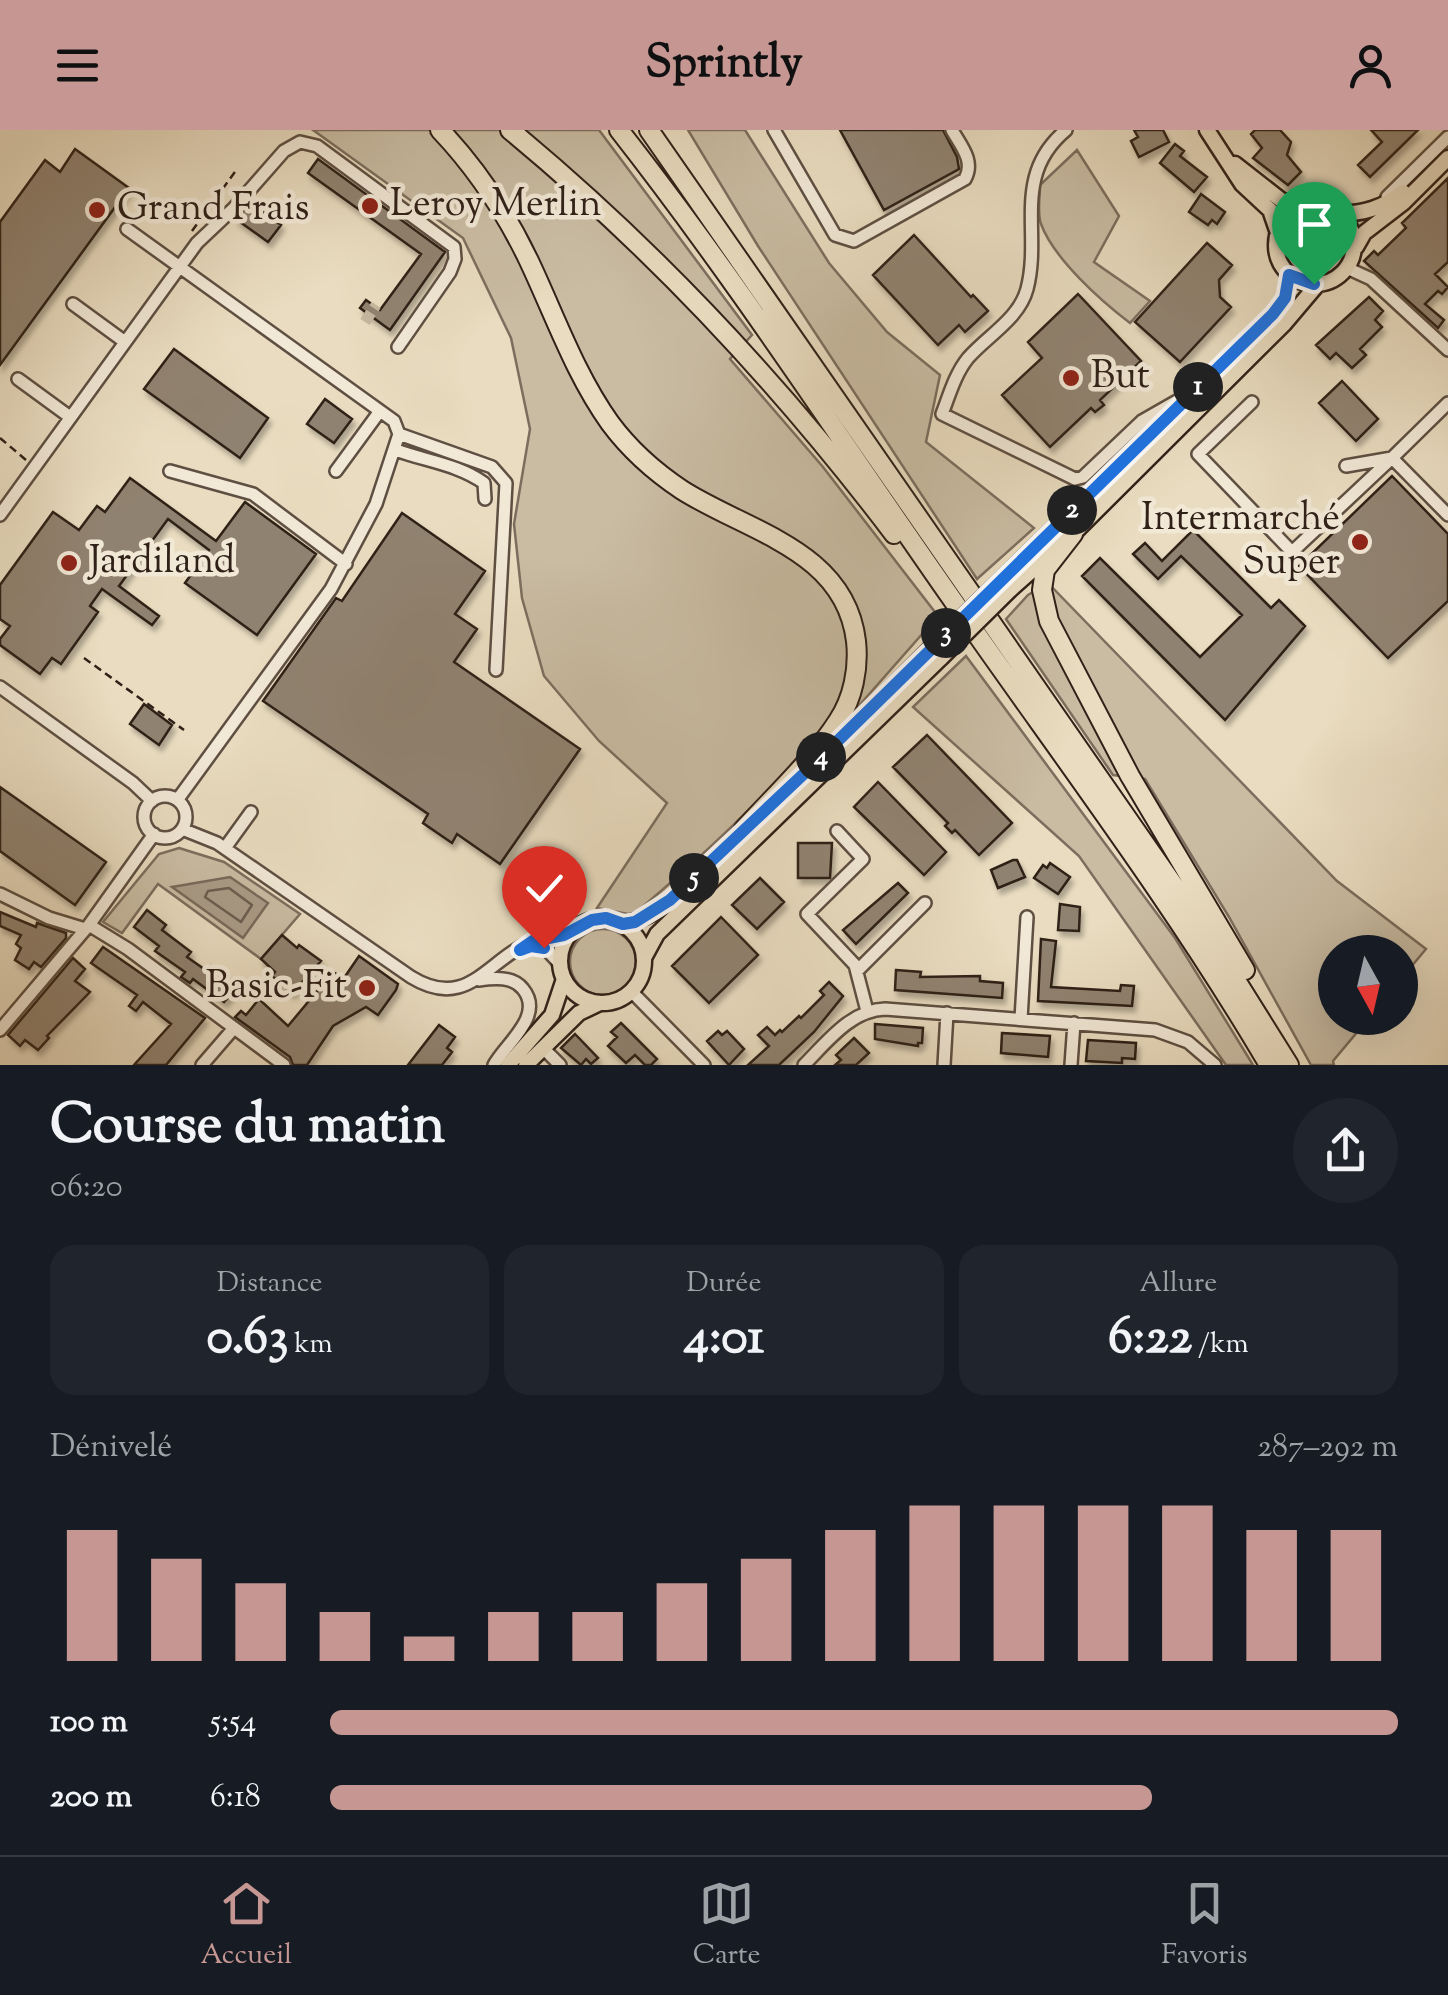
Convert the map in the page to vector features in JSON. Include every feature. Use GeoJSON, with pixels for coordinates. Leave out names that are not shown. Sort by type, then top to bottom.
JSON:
{"type":"FeatureCollection","features":[{"type":"Feature","properties":{"kind":"highway"},"geometry":{"type":"LineString","coordinates":[[440,130],[502,211],[583,379],[624,441],[682,490],[803,554],[828,576],[847,606],[857,658],[846,706],[832,729],[744,829]]}},
{"type":"Feature","properties":{"kind":"highway"},"geometry":{"type":"LineString","coordinates":[[510,130],[618,223],[708,313],[836,460],[943,600],[965,618]]}},
{"type":"Feature","properties":{"kind":"highway"},"geometry":{"type":"LineString","coordinates":[[619,130],[1193,944],[1268,1065]]}},
{"type":"Feature","properties":{"kind":"highway"},"geometry":{"type":"LineString","coordinates":[[649,130],[1202,926],[1289,1065]]}},
{"type":"Feature","properties":{"kind":"highway"},"geometry":{"type":"LineString","coordinates":[[662,130],[709,215]]}},
{"type":"Feature","properties":{"kind":"highway"},"geometry":{"type":"LineString","coordinates":[[1073,534],[1045,570],[1042,597],[1049,620],[1130,776],[1256,990],[1272,1034]]}},
{"type":"Feature","properties":{"kind":"main road"},"geometry":{"type":"LineString","coordinates":[[1207,130],[1242,184],[1270,210],[1278,233],[1277,254],[1289,275],[1304,283],[1334,280],[1347,268],[1364,232],[1398,208],[1448,157]]}},
{"type":"Feature","properties":{"kind":"main road"},"geometry":{"type":"LineString","coordinates":[[1223,154],[1280,200],[1305,208]]}},
{"type":"Feature","properties":{"kind":"main road"},"geometry":{"type":"LineString","coordinates":[[1278,233],[1288,217],[1305,208],[1320,206],[1338,213],[1374,208],[1398,197],[1448,157]]}},
{"type":"Feature","properties":{"kind":"main road"},"geometry":{"type":"LineString","coordinates":[[1338,213],[1352,230],[1354,252]]}},
{"type":"Feature","properties":{"kind":"main road"},"geometry":{"type":"LineString","coordinates":[[562,972],[581,997],[614,1001],[631,991],[657,934],[1279,308],[1288,290],[1289,275]]}},
{"type":"Feature","properties":{"kind":"main road"},"geometry":{"type":"LineString","coordinates":[[1006,584],[1073,534],[1284,324],[1317,284]]}},
{"type":"Feature","properties":{"kind":"main road"},"geometry":{"type":"LineString","coordinates":[[509,1065],[552,1015],[564,942],[572,931],[596,919],[623,924],[646,917],[670,900],[936,653]]}},
{"type":"Feature","properties":{"kind":"main road"},"geometry":{"type":"LineString","coordinates":[[623,924],[638,938],[644,958]]}},
{"type":"Feature","properties":{"kind":"main road"},"geometry":{"type":"LineString","coordinates":[[526,1065],[579,1012],[600,1002]]}},
{"type":"Feature","properties":{"kind":"street"},"geometry":{"type":"LineString","coordinates":[[774,130],[836,235],[854,241],[965,180],[970,171],[969,160],[952,130]]}},
{"type":"Feature","properties":{"kind":"street"},"geometry":{"type":"LineString","coordinates":[[1066,130],[1044,158],[1032,188],[1029,275],[1023,301],[965,361],[942,414],[1076,480],[1142,421],[1194,391]]}},
{"type":"Feature","properties":{"kind":"street"},"geometry":{"type":"LineString","coordinates":[[1374,208],[1448,137]]}},
{"type":"Feature","properties":{"kind":"street"},"geometry":{"type":"LineString","coordinates":[[0,515],[179,267],[276,157],[294,144],[312,143],[454,248],[450,272],[398,347]]}},
{"type":"Feature","properties":{"kind":"street"},"geometry":{"type":"LineString","coordinates":[[127,229],[380,411],[396,424],[399,434],[376,504],[346,564],[298,638],[178,800]]}},
{"type":"Feature","properties":{"kind":"street"},"geometry":{"type":"LineString","coordinates":[[1347,268],[1374,282],[1448,350]]}},
{"type":"Feature","properties":{"kind":"street"},"geometry":{"type":"LineString","coordinates":[[73,304],[125,342]]}},
{"type":"Feature","properties":{"kind":"street"},"geometry":{"type":"LineString","coordinates":[[18,379],[70,417]]}},
{"type":"Feature","properties":{"kind":"street"},"geometry":{"type":"LineString","coordinates":[[1252,402],[1198,454],[1292,552],[1448,404]]}},
{"type":"Feature","properties":{"kind":"street"},"geometry":{"type":"LineString","coordinates":[[336,472],[380,411]]}},
{"type":"Feature","properties":{"kind":"street"},"geometry":{"type":"LineString","coordinates":[[399,434],[492,468],[506,483],[496,670]]}},
{"type":"Feature","properties":{"kind":"street"},"geometry":{"type":"LineString","coordinates":[[396,450],[440,462],[477,478],[484,483],[486,500]]}},
{"type":"Feature","properties":{"kind":"street"},"geometry":{"type":"LineString","coordinates":[[1346,466],[1392,458]]}},
{"type":"Feature","properties":{"kind":"street"},"geometry":{"type":"LineString","coordinates":[[1392,458],[1448,515]]}},
{"type":"Feature","properties":{"kind":"street"},"geometry":{"type":"LineString","coordinates":[[170,471],[253,494],[346,564]]}},
{"type":"Feature","properties":{"kind":"street"},"geometry":{"type":"LineString","coordinates":[[0,687],[152,801]]}},
{"type":"Feature","properties":{"kind":"street"},"geometry":{"type":"LineString","coordinates":[[164,796],[178,800],[186,810],[182,829],[169,837],[154,834],[144,816],[152,801],[164,796]]}},
{"type":"Feature","properties":{"kind":"street"},"geometry":{"type":"LineString","coordinates":[[225,848],[251,812]]}},
{"type":"Feature","properties":{"kind":"street"},"geometry":{"type":"LineString","coordinates":[[182,829],[225,848],[416,980],[447,989],[500,978],[515,982],[525,991],[529,1002],[525,1022],[494,1065]]}},
{"type":"Feature","properties":{"kind":"street"},"geometry":{"type":"LineString","coordinates":[[837,831],[863,860],[807,914],[858,970],[867,1012]]}},
{"type":"Feature","properties":{"kind":"street"},"geometry":{"type":"LineString","coordinates":[[0,1030],[88,927],[154,834]]}},
{"type":"Feature","properties":{"kind":"street"},"geometry":{"type":"LineString","coordinates":[[0,894],[48,918],[88,927],[121,944],[284,1065]]}},
{"type":"Feature","properties":{"kind":"street"},"geometry":{"type":"LineString","coordinates":[[858,970],[924,903]]}},
{"type":"Feature","properties":{"kind":"street"},"geometry":{"type":"LineString","coordinates":[[1021,1019],[1027,917]]}},
{"type":"Feature","properties":{"kind":"street"},"geometry":{"type":"LineString","coordinates":[[474,981],[533,941],[572,931]]}},
{"type":"Feature","properties":{"kind":"street"},"geometry":{"type":"LineString","coordinates":[[520,950],[531,946],[544,948],[562,972]]}},
{"type":"Feature","properties":{"kind":"street"},"geometry":{"type":"LineString","coordinates":[[631,991],[704,1065]]}},
{"type":"Feature","properties":{"kind":"street"},"geometry":{"type":"LineString","coordinates":[[804,1065],[848,1022],[867,1012],[885,1009],[1074,1022],[1171,1034],[1195,1046],[1215,1065]]}},
{"type":"Feature","properties":{"kind":"street"},"geometry":{"type":"LineString","coordinates":[[944,1065],[948,1014]]}},
{"type":"Feature","properties":{"kind":"street"},"geometry":{"type":"LineString","coordinates":[[1070,1065],[1074,1022]]}},
{"type":"Feature","properties":{"kind":"street"},"geometry":{"type":"LineString","coordinates":[[202,1065],[234,1028]]}},
{"type":"Feature","properties":{"kind":"street"},"geometry":{"type":"LineString","coordinates":[[544,1048],[560,1065]]}},
{"type":"Feature","properties":{"kind":"path"},"geometry":{"type":"LineString","coordinates":[[0,438],[26,460]]}},
{"type":"Feature","properties":{"kind":"path"},"geometry":{"type":"LineString","coordinates":[[84,658],[184,730]]}},
{"type":"Feature","properties":{"kind":"shaded area"},"geometry":{"type":"Polygon","coordinates":[[[313,130],[599,130],[752,335],[730,359],[823,467],[938,616],[849,717],[828,720],[736,823],[633,915],[597,908],[667,803],[599,741],[544,676],[522,598],[514,524],[530,429],[511,338],[463,238],[313,130]]]}},
{"type":"Feature","properties":{"kind":"shaded area"},"geometry":{"type":"Polygon","coordinates":[[[688,130],[745,130],[829,263],[887,332],[940,375],[926,442],[1034,528],[977,579],[758,246],[688,130]]]}},
{"type":"Feature","properties":{"kind":"shaded area"},"geometry":{"type":"Polygon","coordinates":[[[1077,150],[1119,216],[1094,262],[1150,301],[1130,323],[1067,265],[1041,224],[1040,185],[1077,150]]]}},
{"type":"Feature","properties":{"kind":"shaded area"},"geometry":{"type":"Polygon","coordinates":[[[1316,223],[1333,229],[1339,246],[1333,263],[1316,269],[1299,263],[1293,246],[1299,229],[1316,223]]]}},
{"type":"Feature","properties":{"kind":"shaded area"},"geometry":{"type":"Polygon","coordinates":[[[1048,583],[1337,881],[1408,935],[1318,935],[1318,1035],[1355,1035],[1333,1061],[1334,1065],[1311,1065],[1229,917],[1145,779],[1113,775],[1006,619],[1028,595],[1048,583]]]}},
{"type":"Feature","properties":{"kind":"shaded area"},"geometry":{"type":"Polygon","coordinates":[[[966,656],[1175,938],[1253,1065],[1226,1065],[1079,856],[913,707],[966,656]]]}},
{"type":"Feature","properties":{"kind":"shaded area"},"geometry":{"type":"Polygon","coordinates":[[[179,848],[224,862],[300,914],[261,959],[158,884],[122,933],[103,922],[159,854],[179,848]]]}},
{"type":"Feature","properties":{"kind":"shaded area"},"geometry":{"type":"Polygon","coordinates":[[[603,929],[627,938],[636,962],[627,986],[603,995],[579,986],[570,962],[579,938],[603,929]]]}},
{"type":"Feature","properties":{"kind":"shaded area"},"geometry":{"type":"Polygon","coordinates":[[[1418,943],[1426,949],[1418,959],[1418,943]]]}},
{"type":"Feature","properties":{"kind":"water"},"geometry":{"type":"Polygon","coordinates":[[[230,877],[268,903],[243,938],[172,887],[230,877]]]}},
{"type":"Feature","properties":{"kind":"building"},"geometry":{"type":"Polygon","coordinates":[[[840,130],[943,130],[959,169],[884,210],[840,130]]]}},
{"type":"Feature","properties":{"kind":"building"},"geometry":{"type":"Polygon","coordinates":[[[1134,130],[1163,130],[1169,142],[1139,157],[1131,141],[1138,137],[1134,130]]]}},
{"type":"Feature","properties":{"kind":"building"},"geometry":{"type":"Polygon","coordinates":[[[1255,130],[1280,130],[1291,142],[1287,155],[1301,172],[1288,185],[1253,158],[1262,148],[1251,134],[1255,130]]]}},
{"type":"Feature","properties":{"kind":"building"},"geometry":{"type":"Polygon","coordinates":[[[1371,130],[1418,130],[1370,177],[1358,165],[1382,142],[1371,130]]]}},
{"type":"Feature","properties":{"kind":"building"},"geometry":{"type":"Polygon","coordinates":[[[1175,144],[1184,151],[1180,156],[1207,177],[1194,192],[1160,163],[1175,144]]]}},
{"type":"Feature","properties":{"kind":"building"},"geometry":{"type":"Polygon","coordinates":[[[75,149],[129,188],[0,365],[0,222],[45,160],[60,172],[75,149]]]}},
{"type":"Feature","properties":{"kind":"building"},"geometry":{"type":"Polygon","coordinates":[[[318,159],[445,252],[390,330],[360,308],[366,300],[380,310],[421,254],[308,173],[318,159]]]}},
{"type":"Feature","properties":{"kind":"building"},"geometry":{"type":"Polygon","coordinates":[[[1448,178],[1448,262],[1435,274],[1448,287],[1425,304],[1444,320],[1438,328],[1364,261],[1374,251],[1378,255],[1406,228],[1402,223],[1448,178]]]}},
{"type":"Feature","properties":{"kind":"building"},"geometry":{"type":"Polygon","coordinates":[[[1201,194],[1225,212],[1217,224],[1212,220],[1208,225],[1189,212],[1201,194]]]}},
{"type":"Feature","properties":{"kind":"building"},"geometry":{"type":"Polygon","coordinates":[[[251,203],[281,225],[268,242],[236,219],[251,203]]]}},
{"type":"Feature","properties":{"kind":"building"},"geometry":{"type":"Polygon","coordinates":[[[914,235],[988,311],[965,332],[959,325],[938,345],[873,275],[914,235]]]}},
{"type":"Feature","properties":{"kind":"building"},"geometry":{"type":"Polygon","coordinates":[[[1207,243],[1232,265],[1219,280],[1220,297],[1231,307],[1180,362],[1135,322],[1207,243]]]}},
{"type":"Feature","properties":{"kind":"building","name":"But"},"geometry":{"type":"Polygon","coordinates":[[[1078,294],[1141,361],[1100,400],[1104,405],[1095,412],[1091,408],[1050,447],[1002,395],[1042,358],[1028,342],[1078,294]]]}},
{"type":"Feature","properties":{"kind":"building"},"geometry":{"type":"Polygon","coordinates":[[[1369,297],[1383,311],[1375,320],[1382,327],[1360,349],[1366,355],[1352,368],[1336,353],[1330,359],[1316,345],[1369,297]]]}},
{"type":"Feature","properties":{"kind":"building"},"geometry":{"type":"Polygon","coordinates":[[[174,349],[268,418],[240,458],[144,389],[174,349]]]}},
{"type":"Feature","properties":{"kind":"building"},"geometry":{"type":"Polygon","coordinates":[[[1342,381],[1378,419],[1356,441],[1319,403],[1342,381]]]}},
{"type":"Feature","properties":{"kind":"building"},"geometry":{"type":"Polygon","coordinates":[[[325,399],[352,419],[334,443],[307,424],[325,399]]]}},
{"type":"Feature","properties":{"kind":"building"},"geometry":{"type":"Polygon","coordinates":[[[1392,476],[1448,534],[1448,601],[1388,658],[1299,566],[1392,476]]]}},
{"type":"Feature","properties":{"kind":"building"},"geometry":{"type":"Polygon","coordinates":[[[130,478],[216,541],[245,502],[316,554],[257,635],[185,583],[209,550],[168,519],[119,586],[159,616],[152,625],[102,589],[90,606],[98,612],[61,664],[52,658],[40,674],[0,645],[10,626],[0,619],[0,585],[53,512],[79,530],[97,506],[105,512],[130,478]]]}},
{"type":"Feature","properties":{"kind":"building"},"geometry":{"type":"Polygon","coordinates":[[[402,513],[485,571],[455,614],[477,629],[454,662],[580,749],[500,864],[457,834],[452,843],[423,823],[428,814],[263,701],[336,598],[342,601],[402,513]]]}},
{"type":"Feature","properties":{"kind":"building"},"geometry":{"type":"Polygon","coordinates":[[[1193,530],[1271,608],[1279,600],[1305,626],[1225,720],[1082,576],[1100,558],[1200,657],[1242,615],[1181,556],[1158,579],[1133,554],[1145,543],[1162,561],[1193,530]]]}},
{"type":"Feature","properties":{"kind":"building"},"geometry":{"type":"Polygon","coordinates":[[[144,704],[172,725],[159,745],[130,724],[144,704]]]}},
{"type":"Feature","properties":{"kind":"building"},"geometry":{"type":"Polygon","coordinates":[[[927,735],[1012,823],[979,855],[955,830],[952,833],[945,826],[948,823],[893,767],[927,735]]]}},
{"type":"Feature","properties":{"kind":"building"},"geometry":{"type":"Polygon","coordinates":[[[878,782],[946,852],[924,875],[854,807],[878,782]]]}},
{"type":"Feature","properties":{"kind":"building"},"geometry":{"type":"Polygon","coordinates":[[[0,787],[106,862],[75,905],[0,851],[0,787]]]}},
{"type":"Feature","properties":{"kind":"building"},"geometry":{"type":"Polygon","coordinates":[[[798,843],[832,843],[830,878],[798,878],[798,843]]]}},
{"type":"Feature","properties":{"kind":"building"},"geometry":{"type":"Polygon","coordinates":[[[1017,860],[1025,877],[998,888],[991,870],[1017,860]]]}},
{"type":"Feature","properties":{"kind":"building"},"geometry":{"type":"Polygon","coordinates":[[[1050,863],[1070,877],[1058,894],[1034,878],[1043,865],[1047,868],[1050,863]]]}},
{"type":"Feature","properties":{"kind":"building"},"geometry":{"type":"Polygon","coordinates":[[[760,878],[784,902],[757,929],[732,905],[760,878]]]}},
{"type":"Feature","properties":{"kind":"building"},"geometry":{"type":"Polygon","coordinates":[[[898,883],[908,893],[856,944],[843,930],[898,883]]]}},
{"type":"Feature","properties":{"kind":"building"},"geometry":{"type":"Polygon","coordinates":[[[1060,904],[1080,907],[1079,931],[1058,930],[1060,904]]]}},
{"type":"Feature","properties":{"kind":"building"},"geometry":{"type":"Polygon","coordinates":[[[147,910],[166,925],[162,930],[191,952],[187,957],[207,971],[211,966],[231,980],[226,988],[232,993],[224,1002],[193,979],[190,983],[181,977],[185,972],[155,951],[159,946],[134,927],[147,910]]]}},
{"type":"Feature","properties":{"kind":"building"},"geometry":{"type":"Polygon","coordinates":[[[0,912],[36,927],[37,923],[66,933],[66,938],[41,967],[34,962],[29,969],[15,960],[21,948],[16,944],[21,935],[0,926],[0,912]]]}},
{"type":"Feature","properties":{"kind":"building"},"geometry":{"type":"Polygon","coordinates":[[[721,917],[758,955],[709,1003],[672,966],[721,917]]]}},
{"type":"Feature","properties":{"kind":"building"},"geometry":{"type":"Polygon","coordinates":[[[282,935],[321,961],[292,993],[272,976],[275,972],[261,959],[282,935]]]}},
{"type":"Feature","properties":{"kind":"building"},"geometry":{"type":"Polygon","coordinates":[[[1041,939],[1056,941],[1051,987],[1120,991],[1121,985],[1134,986],[1132,1006],[1038,1001],[1041,939]]]}},
{"type":"Feature","properties":{"kind":"building"},"geometry":{"type":"Polygon","coordinates":[[[103,947],[205,1018],[166,1065],[134,1065],[171,1024],[143,1002],[136,1011],[129,1006],[137,995],[91,963],[103,947]]]}},
{"type":"Feature","properties":{"kind":"building"},"geometry":{"type":"Polygon","coordinates":[[[359,956],[398,984],[396,990],[378,1015],[366,1007],[333,1026],[307,1065],[293,1065],[290,1057],[235,1017],[241,1011],[246,1015],[259,999],[288,1026],[333,972],[344,978],[359,956]]]}},
{"type":"Feature","properties":{"kind":"building"},"geometry":{"type":"Polygon","coordinates":[[[73,958],[85,969],[75,981],[90,992],[38,1050],[25,1040],[20,1046],[8,1035],[73,958]]]}},
{"type":"Feature","properties":{"kind":"building"},"geometry":{"type":"Polygon","coordinates":[[[896,970],[921,972],[920,977],[980,976],[980,981],[1003,983],[1002,998],[895,990],[896,970]]]}},
{"type":"Feature","properties":{"kind":"building"},"geometry":{"type":"Polygon","coordinates":[[[829,982],[843,996],[814,1032],[779,1065],[748,1065],[769,1046],[758,1035],[767,1027],[775,1035],[801,1018],[824,995],[820,991],[829,982]]]}},
{"type":"Feature","properties":{"kind":"building"},"geometry":{"type":"Polygon","coordinates":[[[621,1023],[657,1059],[651,1065],[645,1065],[635,1055],[626,1063],[608,1046],[617,1037],[611,1032],[621,1023]]]}},
{"type":"Feature","properties":{"kind":"building"},"geometry":{"type":"Polygon","coordinates":[[[875,1024],[923,1028],[922,1043],[918,1046],[875,1039],[875,1024]]]}},
{"type":"Feature","properties":{"kind":"building"},"geometry":{"type":"Polygon","coordinates":[[[439,1025],[455,1037],[447,1048],[452,1052],[442,1065],[408,1065],[439,1025]]]}},
{"type":"Feature","properties":{"kind":"building"},"geometry":{"type":"Polygon","coordinates":[[[718,1031],[722,1035],[727,1031],[744,1049],[729,1065],[707,1041],[718,1031]]]}},
{"type":"Feature","properties":{"kind":"building"},"geometry":{"type":"Polygon","coordinates":[[[1002,1033],[1050,1036],[1048,1057],[1001,1053],[1002,1033]]]}},
{"type":"Feature","properties":{"kind":"building"},"geometry":{"type":"Polygon","coordinates":[[[575,1034],[598,1058],[591,1064],[586,1059],[581,1065],[561,1048],[575,1034]]]}},
{"type":"Feature","properties":{"kind":"building"},"geometry":{"type":"Polygon","coordinates":[[[854,1038],[869,1053],[856,1065],[835,1065],[841,1060],[836,1055],[854,1038]]]}},
{"type":"Feature","properties":{"kind":"building"},"geometry":{"type":"Polygon","coordinates":[[[1088,1040],[1136,1043],[1135,1059],[1122,1058],[1122,1063],[1086,1061],[1088,1040]]]}},
{"type":"Feature","properties":{"kind":"tunnel"},"geometry":{"type":"LineString","coordinates":[[365,322],[376,305]]}},
{"type":"Feature","properties":{"kind":"place","name":"Leroy Merlin"},"geometry":{"type":"Point","coordinates":[370,206]}},
{"type":"Feature","properties":{"kind":"place","name":"Grand Frais"},"geometry":{"type":"Point","coordinates":[97,210]}},
{"type":"Feature","properties":{"kind":"place","name":"But"},"geometry":{"type":"Point","coordinates":[1071,378]}},
{"type":"Feature","properties":{"kind":"place","name":"Intermarché Super"},"geometry":{"type":"Point","coordinates":[1360,542]}},
{"type":"Feature","properties":{"kind":"place","name":"Jardiland"},"geometry":{"type":"Point","coordinates":[69,563]}},
{"type":"Feature","properties":{"kind":"place","name":"Basic-Fit"},"geometry":{"type":"Point","coordinates":[367,988]}},
{"type":"Feature","properties":{"kind":"route"},"geometry":{"type":"LineString","coordinates":[[544,948],[531,946],[520,950],[533,941],[564,935],[592,920],[635,922],[670,900],[1273,314],[1285,298],[1289,275],[1314,284]]}}]}
